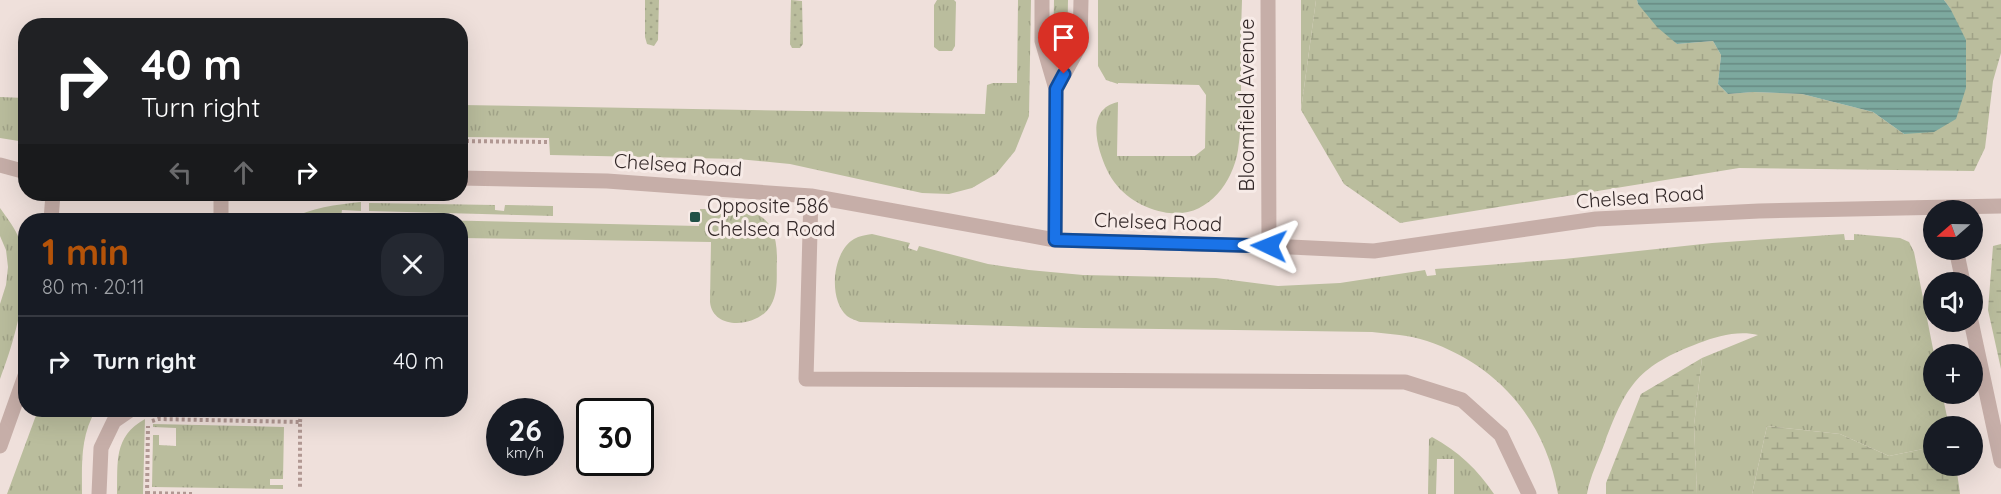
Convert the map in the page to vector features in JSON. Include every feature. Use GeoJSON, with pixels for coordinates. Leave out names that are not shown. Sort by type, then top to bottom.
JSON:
{"type":"FeatureCollection","features":[{"type":"Feature","properties":{"kind":"street"},"geometry":{"type":"LineString","coordinates":[[1042,0],[1042,41],[1056,89],[1055,240]]}},
{"type":"Feature","properties":{"kind":"street"},"geometry":{"type":"LineString","coordinates":[[1056,89],[1080,45],[1081,0]]}},
{"type":"Feature","properties":{"kind":"street","name":"Bloomfield Avenue"},"geometry":{"type":"LineString","coordinates":[[1268,0],[1269,246]]}},
{"type":"Feature","properties":{"kind":"street"},"geometry":{"type":"LineString","coordinates":[[0,165],[18,170]]}},
{"type":"Feature","properties":{"kind":"street","name":"Chelsea Road"},"geometry":{"type":"LineString","coordinates":[[468,178],[607,181],[811,196],[1055,240],[1374,251],[1596,219],[1759,211],[1923,208]]}},
{"type":"Feature","properties":{"kind":"street"},"geometry":{"type":"LineString","coordinates":[[811,196],[807,379],[1405,382],[1462,400],[1501,435],[1529,494]]}},
{"type":"Feature","properties":{"kind":"street","name":"Chelsea Road"},"geometry":{"type":"LineString","coordinates":[[1983,207],[2001,206]]}},
{"type":"Feature","properties":{"kind":"street"},"geometry":{"type":"LineString","coordinates":[[1973,332],[2001,461]]}},
{"type":"Feature","properties":{"kind":"street"},"geometry":{"type":"LineString","coordinates":[[0,446],[18,395]]}},
{"type":"Feature","properties":{"kind":"street"},"geometry":{"type":"LineString","coordinates":[[99,494],[101,448],[114,421],[120,417]]}},
{"type":"Feature","properties":{"kind":"path"},"geometry":{"type":"LineString","coordinates":[[468,141],[547,142]]}},
{"type":"Feature","properties":{"kind":"path"},"geometry":{"type":"LineString","coordinates":[[300,417],[300,487]]}},
{"type":"Feature","properties":{"kind":"path"},"geometry":{"type":"LineString","coordinates":[[192,494],[147,494],[148,422],[158,419],[300,422]]}},
{"type":"Feature","properties":{"kind":"green space"},"geometry":{"type":"Polygon","coordinates":[[[645,0],[659,0],[658,40],[654,46],[647,44],[645,37],[645,0]]]}},
{"type":"Feature","properties":{"kind":"green space"},"geometry":{"type":"Polygon","coordinates":[[[791,0],[802,1],[803,44],[800,48],[792,48],[790,44],[791,0]]]}},
{"type":"Feature","properties":{"kind":"green space"},"geometry":{"type":"Polygon","coordinates":[[[937,0],[956,2],[955,46],[952,51],[939,51],[934,47],[934,5],[937,0]]]}},
{"type":"Feature","properties":{"kind":"green space"},"geometry":{"type":"Polygon","coordinates":[[[1018,0],[1031,0],[1029,116],[1015,151],[996,174],[972,188],[949,194],[922,193],[790,164],[738,159],[550,155],[549,138],[468,137],[468,105],[985,114],[987,85],[1017,83],[1018,0]]]}},
{"type":"Feature","properties":{"kind":"green space"},"geometry":{"type":"Polygon","coordinates":[[[1054,0],[1068,0],[1067,56],[1062,63],[1056,61],[1053,55],[1054,0]]]}},
{"type":"Feature","properties":{"kind":"green space"},"geometry":{"type":"Polygon","coordinates":[[[1098,0],[1242,0],[1241,112],[1238,150],[1229,177],[1222,188],[1203,206],[1177,213],[1146,207],[1123,192],[1107,170],[1097,141],[1096,130],[1101,112],[1108,106],[1118,102],[1117,156],[1195,156],[1205,148],[1206,95],[1199,85],[1118,84],[1106,80],[1098,66],[1098,0]]]}},
{"type":"Feature","properties":{"kind":"green space"},"geometry":{"type":"Polygon","coordinates":[[[1301,0],[1316,0],[1301,110],[1301,0]]]}},
{"type":"Feature","properties":{"kind":"green space"},"geometry":{"type":"Polygon","coordinates":[[[1316,0],[1637,0],[1638,4],[1677,44],[1713,41],[1721,55],[1718,84],[1728,94],[1753,92],[1802,94],[1873,112],[1904,134],[1950,8],[1944,0],[2001,0],[2001,53],[1993,81],[1985,148],[1974,171],[1739,168],[1400,223],[1344,184],[1301,110],[1316,0]]]}},
{"type":"Feature","properties":{"kind":"green space"},"geometry":{"type":"Polygon","coordinates":[[[0,97],[18,98],[18,141],[0,138],[0,97]]]}},
{"type":"Feature","properties":{"kind":"green space"},"geometry":{"type":"Polygon","coordinates":[[[361,202],[361,211],[305,213],[315,209],[361,202]]]}},
{"type":"Feature","properties":{"kind":"green space"},"geometry":{"type":"Polygon","coordinates":[[[369,203],[495,205],[495,210],[504,211],[505,205],[553,206],[553,216],[468,213],[369,211],[369,203]]]}},
{"type":"Feature","properties":{"kind":"green space"},"geometry":{"type":"Polygon","coordinates":[[[0,208],[18,237],[18,320],[0,379],[0,304],[6,285],[8,267],[6,250],[0,236],[0,208]]]}},
{"type":"Feature","properties":{"kind":"green space"},"geometry":{"type":"Polygon","coordinates":[[[700,209],[730,209],[755,213],[771,228],[777,259],[775,294],[771,305],[757,318],[748,322],[728,322],[713,312],[710,302],[711,242],[468,238],[468,221],[699,226],[700,209]]]}},
{"type":"Feature","properties":{"kind":"green space"},"geometry":{"type":"Polygon","coordinates":[[[872,234],[910,243],[908,248],[917,251],[919,246],[988,264],[1029,270],[1083,275],[1216,278],[1278,286],[1340,283],[1425,270],[1427,276],[1436,275],[1435,269],[1564,259],[1712,243],[1844,234],[1845,240],[1854,240],[1854,234],[1900,238],[1909,242],[1914,252],[1923,298],[1923,332],[1930,332],[1932,344],[1923,344],[1923,404],[1944,404],[1947,416],[1923,416],[1923,449],[1889,456],[1840,434],[1767,426],[1752,494],[1697,494],[1694,425],[1702,358],[1758,335],[1743,333],[1728,335],[1706,340],[1679,351],[1662,360],[1638,379],[1613,422],[1592,474],[1587,494],[1558,494],[1552,467],[1542,442],[1530,419],[1514,399],[1496,380],[1476,365],[1452,351],[1427,341],[1372,332],[860,322],[847,316],[841,308],[837,299],[835,276],[841,254],[847,245],[872,234]]]}},
{"type":"Feature","properties":{"kind":"green space"},"geometry":{"type":"Polygon","coordinates":[[[2001,244],[2001,369],[1988,310],[1993,246],[2001,244]]]}},
{"type":"Feature","properties":{"kind":"green space"},"geometry":{"type":"Polygon","coordinates":[[[1702,358],[1694,425],[1697,494],[1606,494],[1606,483],[1641,394],[1702,358]]]}},
{"type":"Feature","properties":{"kind":"green space"},"geometry":{"type":"Polygon","coordinates":[[[35,417],[92,417],[87,430],[82,461],[82,494],[7,494],[35,417]]]}},
{"type":"Feature","properties":{"kind":"green space"},"geometry":{"type":"Polygon","coordinates":[[[145,419],[143,494],[117,494],[118,461],[122,442],[135,426],[145,419]]]}},
{"type":"Feature","properties":{"kind":"green space"},"geometry":{"type":"Polygon","coordinates":[[[153,424],[284,427],[283,479],[270,479],[270,485],[283,485],[283,489],[152,487],[153,435],[159,435],[159,445],[176,446],[176,428],[153,427],[153,424]]]}},
{"type":"Feature","properties":{"kind":"green space"},"geometry":{"type":"Polygon","coordinates":[[[1767,426],[1840,434],[1889,456],[1923,449],[1923,476],[1958,476],[1960,494],[1752,494],[1767,426]]]}},
{"type":"Feature","properties":{"kind":"green space"},"geometry":{"type":"Polygon","coordinates":[[[1432,437],[1467,462],[1494,494],[1454,494],[1454,459],[1437,459],[1436,494],[1428,494],[1429,439],[1432,437]]]}},
{"type":"Feature","properties":{"kind":"water"},"geometry":{"type":"Polygon","coordinates":[[[1637,0],[1944,0],[1966,40],[1966,88],[1956,119],[1934,132],[1904,134],[1873,112],[1802,94],[1753,92],[1728,94],[1718,84],[1721,55],[1713,41],[1677,44],[1657,27],[1637,0]]]}},
{"type":"Feature","properties":{"kind":"place","name":"Opposite 586 Chelsea Road"},"geometry":{"type":"Point","coordinates":[695,217]}},
{"type":"Feature","properties":{"kind":"route"},"geometry":{"type":"LineString","coordinates":[[1064,74],[1056,89],[1055,240],[1269,246]]}}]}
